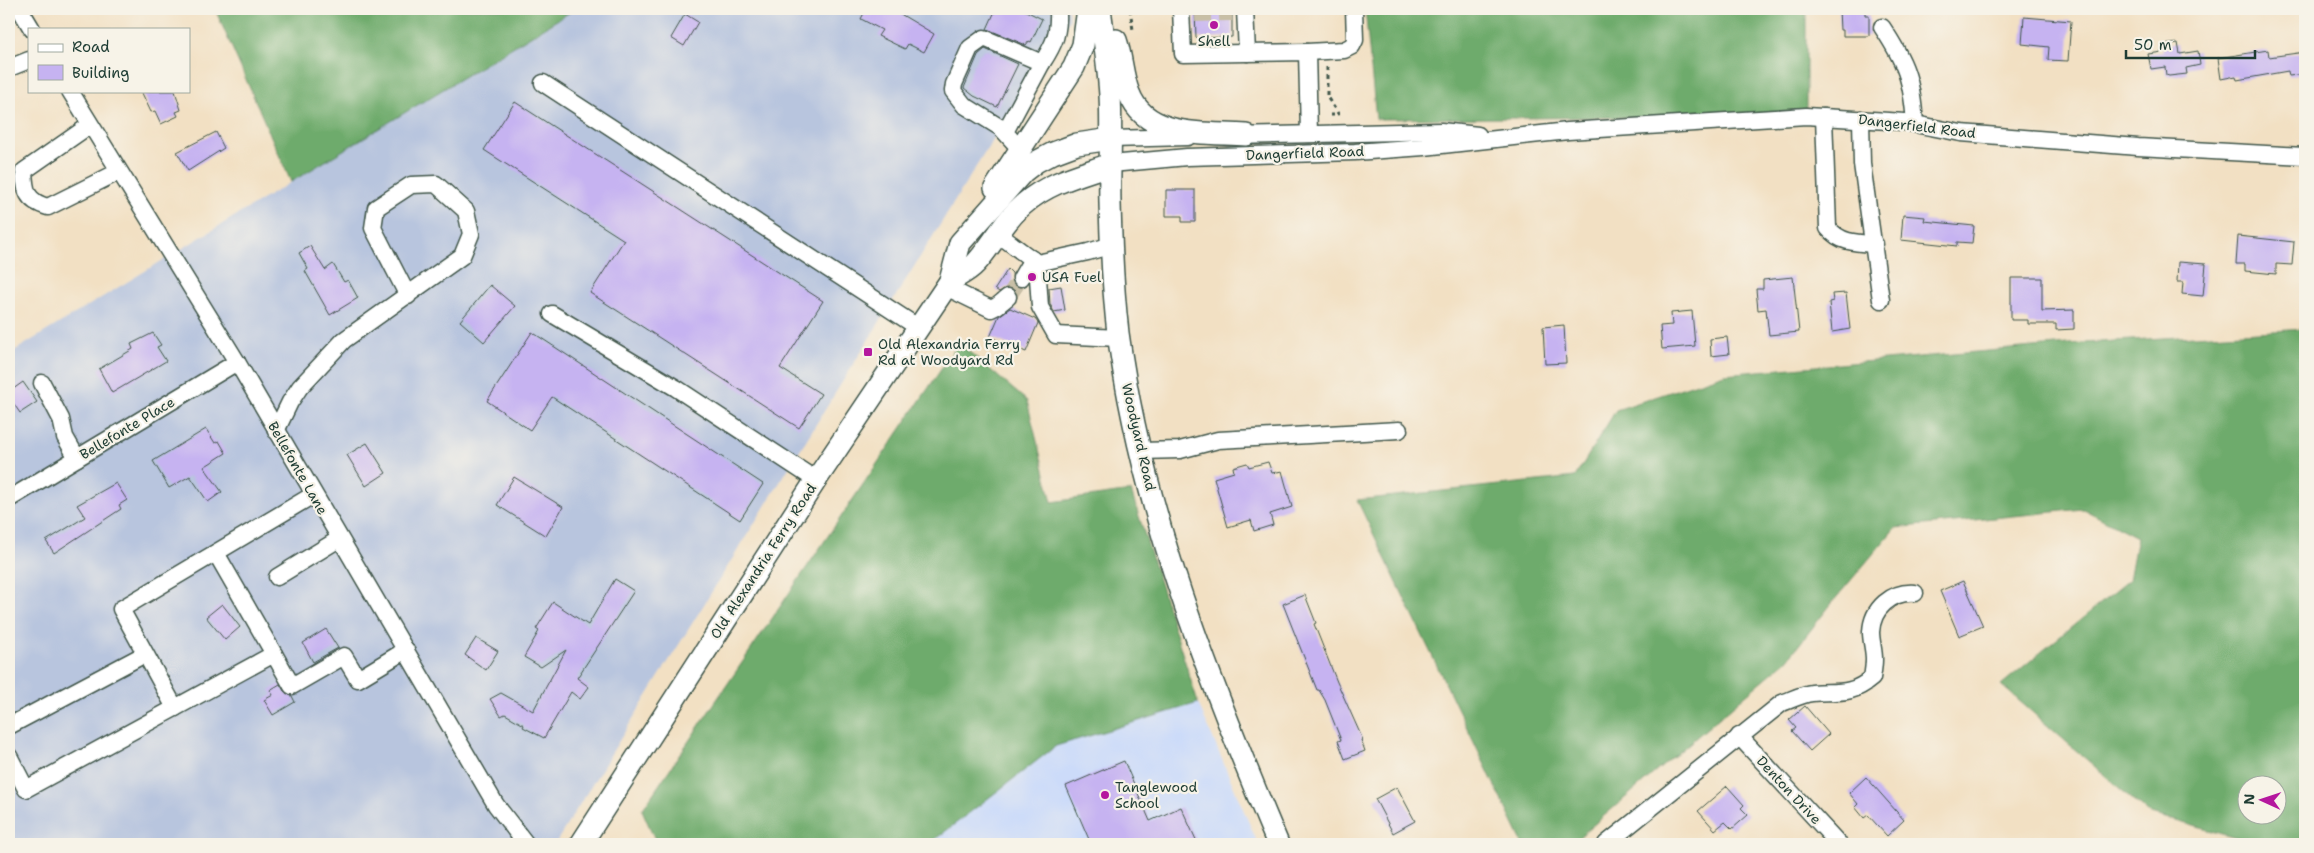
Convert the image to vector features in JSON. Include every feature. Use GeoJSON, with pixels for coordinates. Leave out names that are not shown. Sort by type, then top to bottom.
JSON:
{"type":"FeatureCollection","features":[{"type":"Feature","properties":{"kind":"main road"},"geometry":{"type":"LineString","coordinates":[[960,243],[1074,67],[1083,45],[1088,9]]}},
{"type":"Feature","properties":{"kind":"main road","name":"Woodyard Road"},"geometry":{"type":"LineString","coordinates":[[1100,9],[1110,94],[1112,244],[1119,338],[1141,451],[1166,545],[1184,603],[1275,843]]}},
{"type":"Feature","properties":{"kind":"main road"},"geometry":{"type":"LineString","coordinates":[[1107,9],[1118,42],[1129,95],[1145,114],[1163,127],[1180,132],[1246,135]]}},
{"type":"Feature","properties":{"kind":"main road","name":"Old Alexandria Ferry Road"},"geometry":{"type":"LineString","coordinates":[[581,844],[816,480],[948,284],[960,243],[1023,172],[1036,162],[1077,144],[1111,139]]}},
{"type":"Feature","properties":{"kind":"main road","name":"Old Alexandria Ferry Road"},"geometry":{"type":"LineString","coordinates":[[948,284],[975,265],[1022,205],[1050,185],[1110,164]]}},
{"type":"Feature","properties":{"kind":"street"},"geometry":{"type":"LineString","coordinates":[[20,9],[31,28]]}},
{"type":"Feature","properties":{"kind":"street"},"geometry":{"type":"LineString","coordinates":[[1005,132],[1055,43],[1058,9]]}},
{"type":"Feature","properties":{"kind":"street"},"geometry":{"type":"LineString","coordinates":[[1186,13],[1183,54],[1307,52],[1344,50],[1352,46],[1355,40],[1354,9]]}},
{"type":"Feature","properties":{"kind":"street"},"geometry":{"type":"LineString","coordinates":[[1241,11],[1247,53]]}},
{"type":"Feature","properties":{"kind":"street"},"geometry":{"type":"LineString","coordinates":[[1882,27],[1901,56],[1907,72],[1913,99],[1915,124]]}},
{"type":"Feature","properties":{"kind":"street"},"geometry":{"type":"LineString","coordinates":[[1020,149],[1005,132],[964,105],[953,92],[954,84],[970,48],[984,38],[1042,64]]}},
{"type":"Feature","properties":{"kind":"street"},"geometry":{"type":"LineString","coordinates":[[1307,52],[1309,134]]}},
{"type":"Feature","properties":{"kind":"street"},"geometry":{"type":"LineString","coordinates":[[9,68],[28,60]]}},
{"type":"Feature","properties":{"kind":"street"},"geometry":{"type":"LineString","coordinates":[[543,83],[919,328]]}},
{"type":"Feature","properties":{"kind":"street","name":"Bellefonte Lane"},"geometry":{"type":"LineString","coordinates":[[71,92],[118,172],[237,362],[313,495],[496,805],[526,844]]}},
{"type":"Feature","properties":{"kind":"street","name":"Dangerfield Road"},"geometry":{"type":"LineString","coordinates":[[1110,164],[1186,157],[1365,152],[1424,148],[1568,131],[1806,116],[1915,124],[1961,133],[2138,148],[2305,156]]}},
{"type":"Feature","properties":{"kind":"street"},"geometry":{"type":"LineString","coordinates":[[1824,117],[1828,228],[1835,237],[1845,241],[1875,244]]}},
{"type":"Feature","properties":{"kind":"street"},"geometry":{"type":"LineString","coordinates":[[1861,119],[1862,164],[1875,244],[1881,300]]}},
{"type":"Feature","properties":{"kind":"street"},"geometry":{"type":"LineString","coordinates":[[90,125],[24,171],[25,190],[36,204],[48,208],[118,172]]}},
{"type":"Feature","properties":{"kind":"street","name":"Dangerfield Road"},"geometry":{"type":"LineString","coordinates":[[1111,139],[1442,131],[1499,138]]}},
{"type":"Feature","properties":{"kind":"street"},"geometry":{"type":"LineString","coordinates":[[276,431],[290,402],[300,387],[344,340],[408,296],[462,256],[471,234],[466,211],[436,184],[411,185],[376,208],[372,228],[408,296]]}},
{"type":"Feature","properties":{"kind":"street"},"geometry":{"type":"LineString","coordinates":[[998,234],[1034,261],[1040,307],[1056,335],[1119,338]]}},
{"type":"Feature","properties":{"kind":"street"},"geometry":{"type":"LineString","coordinates":[[1021,278],[1034,261],[1112,244]]}},
{"type":"Feature","properties":{"kind":"street"},"geometry":{"type":"LineString","coordinates":[[948,284],[991,309],[1008,297]]}},
{"type":"Feature","properties":{"kind":"street"},"geometry":{"type":"LineString","coordinates":[[552,314],[676,388],[816,480]]}},
{"type":"Feature","properties":{"kind":"street","name":"Bellefonte Place"},"geometry":{"type":"LineString","coordinates":[[13,496],[237,362]]}},
{"type":"Feature","properties":{"kind":"street"},"geometry":{"type":"LineString","coordinates":[[42,383],[61,419],[65,437],[77,458]]}},
{"type":"Feature","properties":{"kind":"street"},"geometry":{"type":"LineString","coordinates":[[1141,451],[1180,450],[1218,440],[1399,430]]}},
{"type":"Feature","properties":{"kind":"street"},"geometry":{"type":"LineString","coordinates":[[175,708],[121,609],[313,495]]}},
{"type":"Feature","properties":{"kind":"street"},"geometry":{"type":"LineString","coordinates":[[277,577],[339,539]]}},
{"type":"Feature","properties":{"kind":"street"},"geometry":{"type":"LineString","coordinates":[[216,552],[292,686],[344,656],[358,679],[406,650]]}},
{"type":"Feature","properties":{"kind":"street"},"geometry":{"type":"LineString","coordinates":[[1606,844],[1676,790],[1739,736],[1782,703],[1811,693],[1832,694],[1861,688],[1872,678],[1874,660],[1871,632],[1877,612],[1882,604],[1893,596],[1906,592],[1915,593]]}},
{"type":"Feature","properties":{"kind":"street"},"geometry":{"type":"LineString","coordinates":[[9,726],[146,654]]}},
{"type":"Feature","properties":{"kind":"street"},"geometry":{"type":"LineString","coordinates":[[9,756],[26,789],[274,654]]}},
{"type":"Feature","properties":{"kind":"street","name":"Denton Drive"},"geometry":{"type":"LineString","coordinates":[[1739,736],[1839,844]]}},
{"type":"Feature","properties":{"kind":"path"},"geometry":{"type":"LineString","coordinates":[[1130,9],[1134,36]]}},
{"type":"Feature","properties":{"kind":"path"},"geometry":{"type":"LineString","coordinates":[[1327,60],[1327,97],[1339,115]]}},
{"type":"Feature","properties":{"kind":"shaded area"},"geometry":{"type":"Polygon","coordinates":[[[575,9],[1068,9],[1070,19],[555,844],[9,844],[9,354],[575,9]]]}},
{"type":"Feature","properties":{"kind":"shaded area"},"geometry":{"type":"Polygon","coordinates":[[[1198,703],[1258,844],[929,844],[1056,746],[1198,703]]]}},
{"type":"Feature","properties":{"kind":"green space"},"geometry":{"type":"Polygon","coordinates":[[[215,9],[575,9],[291,182],[215,9]]]}},
{"type":"Feature","properties":{"kind":"green space"},"geometry":{"type":"Polygon","coordinates":[[[1365,9],[1806,9],[1806,116],[1376,119],[1365,9]]]}},
{"type":"Feature","properties":{"kind":"green space"},"geometry":{"type":"Polygon","coordinates":[[[2305,329],[2305,844],[2257,844],[2148,813],[2001,685],[2129,580],[2137,537],[2083,509],[1895,528],[1787,660],[1571,844],[1523,844],[1357,500],[1575,477],[1616,410],[1724,374],[2068,344],[2305,329]]]}},
{"type":"Feature","properties":{"kind":"green space"},"geometry":{"type":"Polygon","coordinates":[[[959,343],[1027,401],[1052,502],[1131,491],[1198,703],[1056,746],[929,844],[657,844],[642,810],[959,343]]]}},
{"type":"Feature","properties":{"kind":"building"},"geometry":{"type":"Polygon","coordinates":[[[866,9],[892,9],[934,34],[924,52],[908,44],[905,49],[878,36],[882,30],[861,19],[866,9]]]}},
{"type":"Feature","properties":{"kind":"building"},"geometry":{"type":"Polygon","coordinates":[[[996,9],[1022,9],[1042,19],[1031,42],[1029,41],[1026,45],[987,29],[996,9]]]}},
{"type":"Feature","properties":{"kind":"building","name":"Shell"},"geometry":{"type":"Polygon","coordinates":[[[1195,9],[1232,9],[1232,37],[1196,38],[1195,9]]]}},
{"type":"Feature","properties":{"kind":"building"},"geometry":{"type":"Polygon","coordinates":[[[1839,9],[1865,9],[1865,15],[1869,15],[1869,36],[1843,36],[1843,30],[1840,30],[1839,9]]]}},
{"type":"Feature","properties":{"kind":"building"},"geometry":{"type":"Polygon","coordinates":[[[685,14],[698,22],[684,46],[671,38],[685,14]]]}},
{"type":"Feature","properties":{"kind":"building"},"geometry":{"type":"Polygon","coordinates":[[[2024,17],[2071,21],[2068,61],[2048,60],[2049,47],[2022,44],[2024,17]]]}},
{"type":"Feature","properties":{"kind":"building"},"geometry":{"type":"Polygon","coordinates":[[[2178,43],[2180,54],[2198,51],[2200,65],[2186,68],[2187,74],[2169,76],[2166,75],[2165,67],[2151,69],[2148,54],[2163,52],[2162,45],[2178,43]]]}},
{"type":"Feature","properties":{"kind":"building"},"geometry":{"type":"Polygon","coordinates":[[[985,49],[1018,64],[997,107],[974,96],[964,88],[978,55],[985,49]]]}},
{"type":"Feature","properties":{"kind":"building"},"geometry":{"type":"Polygon","coordinates":[[[2268,50],[2269,57],[2305,52],[2305,74],[2289,76],[2288,71],[2237,80],[2236,76],[2221,79],[2218,58],[2268,50]]]}},
{"type":"Feature","properties":{"kind":"building"},"geometry":{"type":"Polygon","coordinates":[[[141,92],[175,92],[181,110],[176,112],[178,116],[161,124],[155,111],[151,112],[141,92]]]}},
{"type":"Feature","properties":{"kind":"building"},"geometry":{"type":"Polygon","coordinates":[[[515,102],[823,301],[780,368],[821,394],[799,428],[590,293],[624,240],[484,150],[515,102]]]}},
{"type":"Feature","properties":{"kind":"building"},"geometry":{"type":"Polygon","coordinates":[[[216,132],[224,148],[188,171],[177,152],[216,132]]]}},
{"type":"Feature","properties":{"kind":"building"},"geometry":{"type":"Polygon","coordinates":[[[1166,190],[1195,190],[1195,222],[1182,222],[1182,216],[1166,216],[1166,190]]]}},
{"type":"Feature","properties":{"kind":"building"},"geometry":{"type":"Polygon","coordinates":[[[1903,215],[1925,217],[1924,221],[1974,226],[1972,243],[1957,242],[1957,246],[1901,240],[1903,215]]]}},
{"type":"Feature","properties":{"kind":"building"},"geometry":{"type":"Polygon","coordinates":[[[2238,236],[2294,242],[2292,265],[2276,264],[2276,274],[2245,271],[2245,264],[2236,264],[2238,236]]]}},
{"type":"Feature","properties":{"kind":"building"},"geometry":{"type":"Polygon","coordinates":[[[310,246],[325,270],[333,264],[344,282],[348,280],[358,298],[330,315],[305,271],[308,269],[299,253],[310,246]]]}},
{"type":"Feature","properties":{"kind":"building"},"geometry":{"type":"Polygon","coordinates":[[[2178,262],[2206,264],[2203,296],[2182,294],[2183,282],[2177,282],[2178,262]]]}},
{"type":"Feature","properties":{"kind":"building"},"geometry":{"type":"Polygon","coordinates":[[[1008,269],[1012,273],[1013,283],[1018,287],[1016,291],[1007,287],[999,292],[995,289],[1008,269]]]}},
{"type":"Feature","properties":{"kind":"building"},"geometry":{"type":"Polygon","coordinates":[[[1793,277],[1799,332],[1769,335],[1766,309],[1758,310],[1756,289],[1763,289],[1763,280],[1793,277]]]}},
{"type":"Feature","properties":{"kind":"building"},"geometry":{"type":"Polygon","coordinates":[[[2011,278],[2042,278],[2042,311],[2074,310],[2074,329],[2056,330],[2056,324],[2028,324],[2028,320],[2011,320],[2011,278]]]}},
{"type":"Feature","properties":{"kind":"building"},"geometry":{"type":"Polygon","coordinates":[[[490,285],[515,306],[484,342],[460,321],[490,285]]]}},
{"type":"Feature","properties":{"kind":"building"},"geometry":{"type":"Polygon","coordinates":[[[1061,286],[1065,310],[1054,312],[1050,304],[1049,288],[1061,286]]]}},
{"type":"Feature","properties":{"kind":"building"},"geometry":{"type":"Polygon","coordinates":[[[1846,293],[1850,329],[1832,332],[1829,302],[1833,301],[1832,294],[1846,293]]]}},
{"type":"Feature","properties":{"kind":"building"},"geometry":{"type":"Polygon","coordinates":[[[1010,308],[1035,319],[1038,323],[1026,352],[990,337],[999,316],[1010,308]]]}},
{"type":"Feature","properties":{"kind":"building"},"geometry":{"type":"Polygon","coordinates":[[[1692,311],[1695,346],[1662,349],[1660,326],[1672,325],[1671,313],[1692,311]]]}},
{"type":"Feature","properties":{"kind":"building"},"geometry":{"type":"Polygon","coordinates":[[[1564,325],[1566,363],[1545,364],[1543,327],[1564,325]]]}},
{"type":"Feature","properties":{"kind":"building"},"geometry":{"type":"Polygon","coordinates":[[[532,332],[763,484],[740,520],[552,397],[530,430],[487,401],[532,332]]]}},
{"type":"Feature","properties":{"kind":"building"},"geometry":{"type":"Polygon","coordinates":[[[153,333],[161,345],[157,347],[166,361],[112,393],[99,369],[133,349],[131,344],[153,333]]]}},
{"type":"Feature","properties":{"kind":"building"},"geometry":{"type":"Polygon","coordinates":[[[1727,337],[1729,354],[1711,356],[1710,339],[1727,337]]]}},
{"type":"Feature","properties":{"kind":"building"},"geometry":{"type":"Polygon","coordinates":[[[23,382],[37,402],[20,413],[9,397],[9,392],[23,382]]]}},
{"type":"Feature","properties":{"kind":"building"},"geometry":{"type":"Polygon","coordinates":[[[206,429],[215,443],[219,441],[226,453],[204,467],[222,492],[208,502],[190,476],[169,488],[153,461],[206,429]]]}},
{"type":"Feature","properties":{"kind":"building"},"geometry":{"type":"Polygon","coordinates":[[[367,443],[386,473],[366,486],[347,455],[367,443]]]}},
{"type":"Feature","properties":{"kind":"building"},"geometry":{"type":"Polygon","coordinates":[[[1268,462],[1272,473],[1282,471],[1292,507],[1270,514],[1273,525],[1254,531],[1251,520],[1228,527],[1214,478],[1234,472],[1233,467],[1247,463],[1249,467],[1268,462]]]}},
{"type":"Feature","properties":{"kind":"building"},"geometry":{"type":"Polygon","coordinates":[[[514,477],[563,507],[546,536],[497,505],[514,477]]]}},
{"type":"Feature","properties":{"kind":"building"},"geometry":{"type":"Polygon","coordinates":[[[116,483],[127,500],[119,505],[121,509],[54,553],[46,541],[85,517],[77,505],[116,483]]]}},
{"type":"Feature","properties":{"kind":"building"},"geometry":{"type":"Polygon","coordinates":[[[615,579],[634,591],[577,678],[589,687],[580,699],[571,692],[544,738],[523,727],[524,725],[505,714],[501,716],[490,699],[501,693],[533,711],[566,650],[541,667],[524,657],[539,631],[536,629],[553,602],[588,625],[615,579]]]}},
{"type":"Feature","properties":{"kind":"building"},"geometry":{"type":"Polygon","coordinates":[[[1963,581],[1983,626],[1959,636],[1940,591],[1963,581]]]}},
{"type":"Feature","properties":{"kind":"building"},"geometry":{"type":"Polygon","coordinates":[[[1305,595],[1316,623],[1314,624],[1337,682],[1363,740],[1361,740],[1365,751],[1345,759],[1338,741],[1341,740],[1325,700],[1319,690],[1317,690],[1283,604],[1305,595]]]}},
{"type":"Feature","properties":{"kind":"building"},"geometry":{"type":"Polygon","coordinates":[[[222,604],[240,627],[225,640],[206,617],[222,604]]]}},
{"type":"Feature","properties":{"kind":"building"},"geometry":{"type":"Polygon","coordinates":[[[326,629],[338,648],[313,662],[303,643],[326,629]]]}},
{"type":"Feature","properties":{"kind":"building"},"geometry":{"type":"Polygon","coordinates":[[[476,638],[498,651],[486,670],[465,655],[476,638]]]}},
{"type":"Feature","properties":{"kind":"building"},"geometry":{"type":"Polygon","coordinates":[[[280,684],[284,691],[292,696],[295,702],[273,715],[264,700],[273,695],[270,690],[280,684]]]}},
{"type":"Feature","properties":{"kind":"building"},"geometry":{"type":"Polygon","coordinates":[[[1805,706],[1829,734],[1810,751],[1792,731],[1796,728],[1789,720],[1805,706]]]}},
{"type":"Feature","properties":{"kind":"building","name":"Tanglewood School"},"geometry":{"type":"Polygon","coordinates":[[[1124,761],[1150,821],[1181,807],[1198,844],[1091,844],[1066,786],[1124,761]]]}},
{"type":"Feature","properties":{"kind":"building"},"geometry":{"type":"Polygon","coordinates":[[[1866,777],[1904,820],[1887,836],[1868,815],[1864,818],[1855,807],[1858,804],[1849,793],[1866,777]]]}},
{"type":"Feature","properties":{"kind":"building"},"geometry":{"type":"Polygon","coordinates":[[[1727,786],[1744,805],[1741,808],[1748,815],[1732,829],[1725,822],[1715,830],[1698,811],[1727,786]]]}},
{"type":"Feature","properties":{"kind":"building"},"geometry":{"type":"Polygon","coordinates":[[[1397,787],[1415,821],[1393,833],[1375,799],[1397,787]]]}},
{"type":"Feature","properties":{"kind":"tunnel"},"geometry":{"type":"LineString","coordinates":[[1195,14],[1232,13]]}},
{"type":"Feature","properties":{"kind":"tunnel"},"geometry":{"type":"LineString","coordinates":[[1008,297],[1021,278]]}},
{"type":"Feature","properties":{"kind":"place","name":"Shell"},"geometry":{"type":"Point","coordinates":[1214,25]}},
{"type":"Feature","properties":{"kind":"place","name":"USA Fuel"},"geometry":{"type":"Point","coordinates":[1032,277]}},
{"type":"Feature","properties":{"kind":"place","name":"Old Alexandria Ferry Rd at Woodyard Rd"},"geometry":{"type":"Point","coordinates":[868,352]}},
{"type":"Feature","properties":{"kind":"place","name":"Tanglewood School"},"geometry":{"type":"Point","coordinates":[1105,795]}}]}
